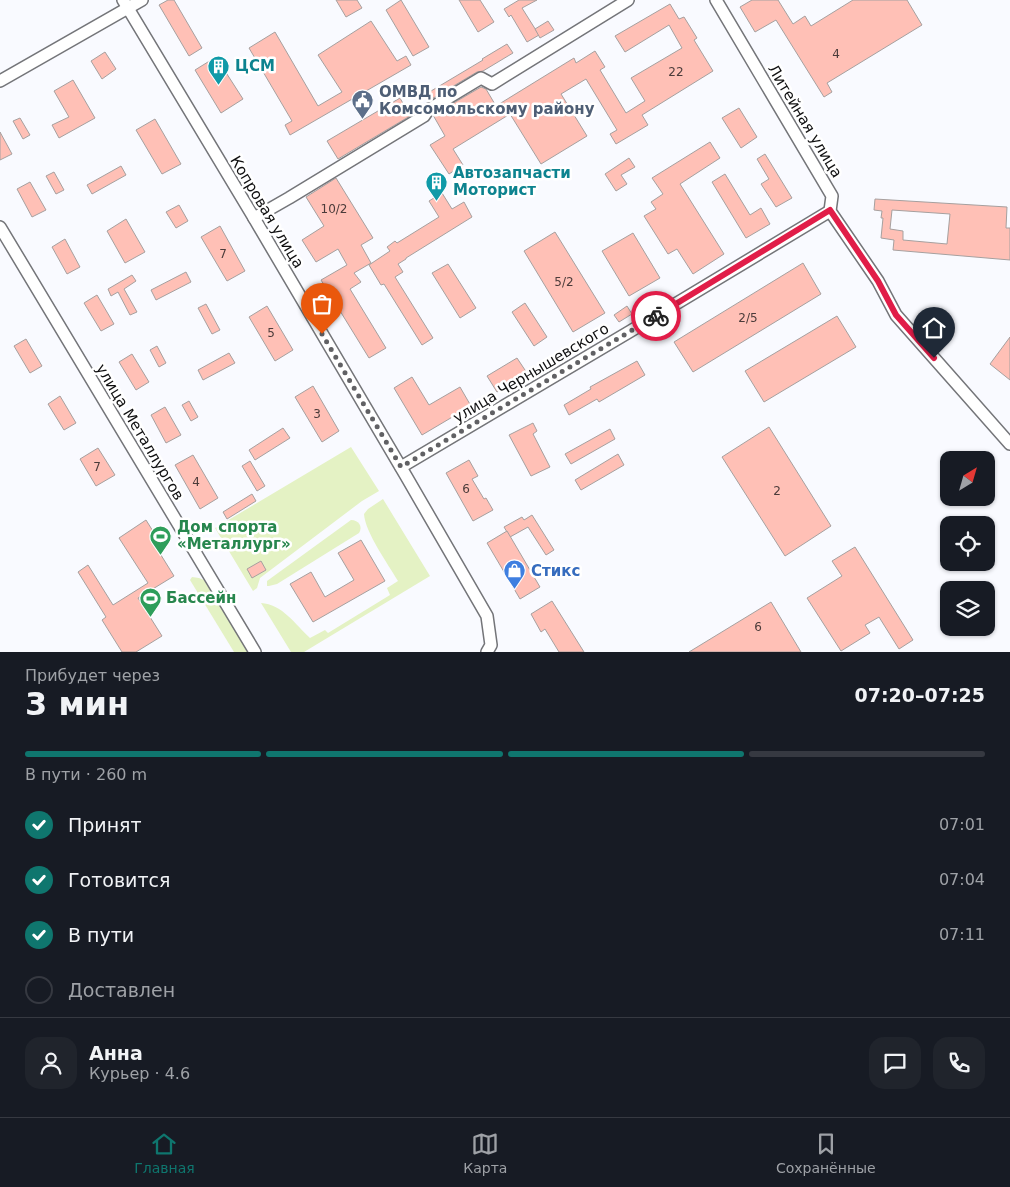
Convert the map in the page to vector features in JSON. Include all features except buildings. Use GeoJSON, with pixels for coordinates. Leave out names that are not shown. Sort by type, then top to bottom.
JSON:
{"type":"FeatureCollection","features":[{"type":"Feature","properties":{"kind":"street"},"geometry":{"type":"LineString","coordinates":[[0,81],[126,4],[142,0]]}},
{"type":"Feature","properties":{"kind":"street"},"geometry":{"type":"LineString","coordinates":[[254,218],[424,116],[428,110],[481,78],[492,84],[628,0]]}},
{"type":"Feature","properties":{"kind":"street","name":"Литейная улица"},"geometry":{"type":"LineString","coordinates":[[716,0],[832,196],[830,210],[878,281],[896,315],[1010,444]]}},
{"type":"Feature","properties":{"kind":"street","name":"Копровая улица"},"geometry":{"type":"LineString","coordinates":[[126,4],[401,467],[487,616],[491,644],[487,652]]}},
{"type":"Feature","properties":{"kind":"street","name":"улица Чернышевского"},"geometry":{"type":"LineString","coordinates":[[401,467],[830,210]]}},
{"type":"Feature","properties":{"kind":"street","name":"улица Металлургов"},"geometry":{"type":"LineString","coordinates":[[0,227],[255,652]]}},
{"type":"Feature","properties":{"kind":"green space"},"geometry":{"type":"Polygon","coordinates":[[[351,447],[379,491],[362,501],[260,578],[257,588],[253,591],[215,528],[351,447]]]}},
{"type":"Feature","properties":{"kind":"green space"},"geometry":{"type":"Polygon","coordinates":[[[383,499],[430,576],[304,652],[291,652],[261,603],[269,604],[282,611],[310,638],[325,630],[328,633],[390,595],[387,588],[398,581],[368,530],[364,514],[383,499]]]}},
{"type":"Feature","properties":{"kind":"green space"},"geometry":{"type":"Polygon","coordinates":[[[351,520],[359,524],[361,528],[359,533],[277,584],[267,586],[267,581],[351,520]]]}},
{"type":"Feature","properties":{"kind":"green space"},"geometry":{"type":"Polygon","coordinates":[[[192,577],[204,580],[248,652],[234,652],[190,580],[192,577]]]}},
{"type":"Feature","properties":{"kind":"way so far"},"geometry":{"type":"LineString","coordinates":[[322,334],[401,467],[656,316]]}},
{"type":"Feature","properties":{"kind":"place","name":"ЦСМ"},"geometry":{"type":"Point","coordinates":[219,85]}},
{"type":"Feature","properties":{"kind":"place","name":"ОМВД по Комсомольскому району"},"geometry":{"type":"Point","coordinates":[363,120]}},
{"type":"Feature","properties":{"kind":"place","name":"Автозапчасти Моторист"},"geometry":{"type":"Point","coordinates":[437,201]}},
{"type":"Feature","properties":{"kind":"place","name":"Дом спорта «Металлург»"},"geometry":{"type":"Point","coordinates":[161,555]}},
{"type":"Feature","properties":{"kind":"place","name":"Стикс"},"geometry":{"type":"Point","coordinates":[515,590]}},
{"type":"Feature","properties":{"kind":"place","name":"Бассейн"},"geometry":{"type":"Point","coordinates":[150,617]}},
{"type":"Feature","properties":{"kind":"route"},"geometry":{"type":"LineString","coordinates":[[656,316],[830,210],[878,281],[896,315],[934,358]]}}]}
